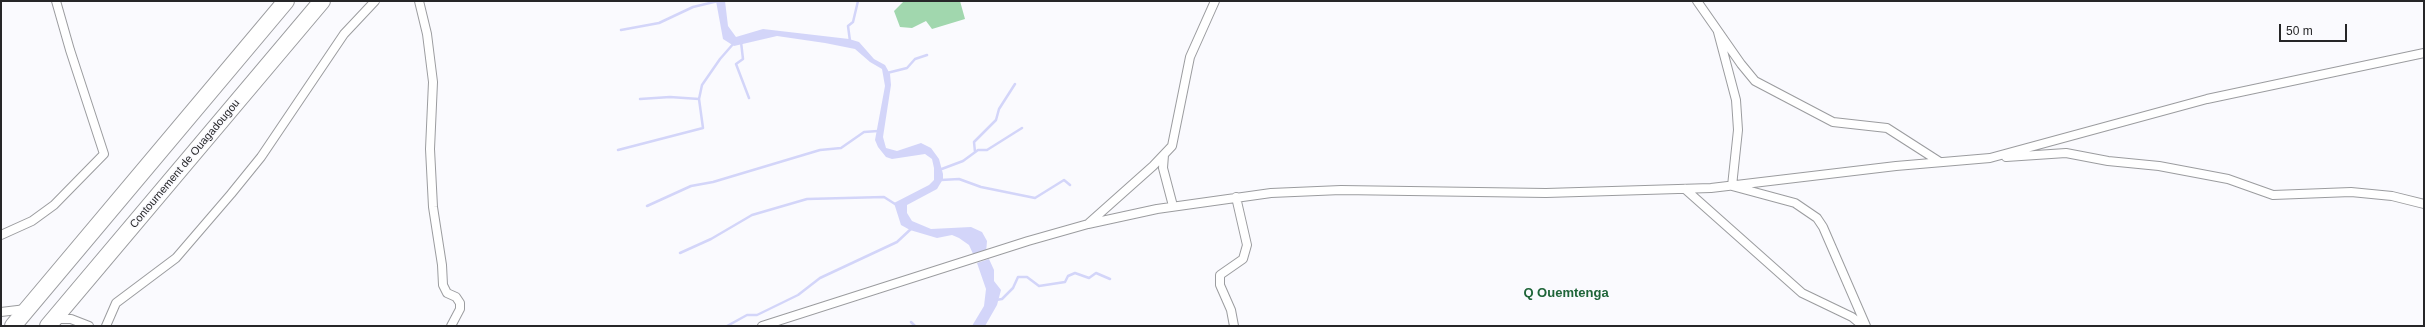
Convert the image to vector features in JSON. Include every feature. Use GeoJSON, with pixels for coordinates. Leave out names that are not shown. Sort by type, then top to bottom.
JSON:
{"type":"FeatureCollection","features":[{"type":"Feature","properties":{"kind":"highway"},"geometry":{"type":"LineString","coordinates":[[14,326],[286,1]]}},
{"type":"Feature","properties":{"kind":"highway","name":"Contournement de Ouagadougou"},"geometry":{"type":"LineString","coordinates":[[51,322],[322,1]]}},
{"type":"Feature","properties":{"kind":"highway"},"geometry":{"type":"LineString","coordinates":[[30,308],[51,322]]}},
{"type":"Feature","properties":{"kind":"street"},"geometry":{"type":"LineString","coordinates":[[1,235],[32,221],[54,205],[104,154],[72,57],[56,1]]}},
{"type":"Feature","properties":{"kind":"street"},"geometry":{"type":"LineString","coordinates":[[106,326],[116,303],[176,258],[253,168],[344,34],[375,1]]}},
{"type":"Feature","properties":{"kind":"street"},"geometry":{"type":"LineString","coordinates":[[419,1],[431,68],[430,149],[433,208],[442,264],[443,285],[447,293],[456,298],[460,303],[460,309],[451,326]]}},
{"type":"Feature","properties":{"kind":"street"},"geometry":{"type":"LineString","coordinates":[[1088,224],[1172,146],[1190,57],[1215,1]]}},
{"type":"Feature","properties":{"kind":"street"},"geometry":{"type":"LineString","coordinates":[[1697,1],[1755,81],[1833,122],[1888,128],[1940,162]]}},
{"type":"Feature","properties":{"kind":"street"},"geometry":{"type":"LineString","coordinates":[[1718,32],[1736,100],[1738,130],[1732,186]]}},
{"type":"Feature","properties":{"kind":"street"},"geometry":{"type":"LineString","coordinates":[[1990,158],[2207,99],[2424,53]]}},
{"type":"Feature","properties":{"kind":"street"},"geometry":{"type":"LineString","coordinates":[[762,326],[905,280],[1088,224],[1173,206],[1271,193],[1341,190],[1546,193],[1685,189],[1732,186],[1940,162],[2066,153],[2108,161],[2159,166],[2228,179],[2273,195],[2351,192],[2392,196],[2424,204]]}},
{"type":"Feature","properties":{"kind":"street"},"geometry":{"type":"LineString","coordinates":[[1164,154],[1163,168],[1173,206]]}},
{"type":"Feature","properties":{"kind":"street"},"geometry":{"type":"LineString","coordinates":[[1732,186],[1795,203],[1817,218],[1823,227],[1864,326]]}},
{"type":"Feature","properties":{"kind":"street"},"geometry":{"type":"LineString","coordinates":[[1685,189],[1802,293],[1852,317],[1864,326]]}},
{"type":"Feature","properties":{"kind":"street"},"geometry":{"type":"LineString","coordinates":[[1234,326],[1231,310],[1220,285],[1220,275],[1243,259],[1247,245],[1236,198]]}},
{"type":"Feature","properties":{"kind":"street"},"geometry":{"type":"LineString","coordinates":[[1,312],[30,308]]}},
{"type":"Feature","properties":{"kind":"street"},"geometry":{"type":"LineString","coordinates":[[51,322],[71,319],[89,326]]}},
{"type":"Feature","properties":{"kind":"green space"},"geometry":{"type":"Polygon","coordinates":[[[904,1],[960,1],[965,19],[932,29],[926,21],[912,28],[900,27],[894,11],[904,1]]]}},
{"type":"Feature","properties":{"kind":"water"},"geometry":{"type":"Polygon","coordinates":[[[716,1],[725,1],[728,26],[736,37],[763,29],[849,39],[859,42],[874,59],[885,65],[890,74],[891,85],[883,137],[886,148],[897,151],[921,143],[931,148],[939,159],[943,174],[943,179],[937,189],[907,205],[907,213],[912,221],[931,229],[971,227],[982,232],[987,241],[986,253],[974,256],[969,245],[952,235],[937,238],[910,230],[901,225],[894,203],[929,185],[934,180],[934,168],[932,159],[925,154],[892,159],[886,157],[878,147],[875,140],[885,86],[882,69],[870,62],[855,49],[825,43],[777,36],[734,46],[723,39],[716,1]]]}},
{"type":"Feature","properties":{"kind":"water"},"geometry":{"type":"Polygon","coordinates":[[[989,259],[994,270],[994,281],[1001,290],[997,305],[985,326],[972,326],[984,306],[986,289],[977,263],[989,259]]]}},
{"type":"Feature","properties":{"kind":"waterway"},"geometry":{"type":"LineString","coordinates":[[621,30],[659,23],[693,7],[718,1]]}},
{"type":"Feature","properties":{"kind":"waterway"},"geometry":{"type":"LineString","coordinates":[[850,41],[848,26],[853,22],[858,1]]}},
{"type":"Feature","properties":{"kind":"waterway"},"geometry":{"type":"LineString","coordinates":[[741,42],[743,59],[736,64],[749,98]]}},
{"type":"Feature","properties":{"kind":"waterway"},"geometry":{"type":"LineString","coordinates":[[640,99],[670,97],[699,99],[702,85],[720,59],[734,43]]}},
{"type":"Feature","properties":{"kind":"waterway"},"geometry":{"type":"LineString","coordinates":[[887,73],[907,68],[915,59],[927,55]]}},
{"type":"Feature","properties":{"kind":"waterway"},"geometry":{"type":"LineString","coordinates":[[975,152],[974,142],[996,120],[999,109],[1015,84]]}},
{"type":"Feature","properties":{"kind":"waterway"},"geometry":{"type":"LineString","coordinates":[[618,150],[703,128],[699,99]]}},
{"type":"Feature","properties":{"kind":"waterway"},"geometry":{"type":"LineString","coordinates":[[939,170],[963,161],[978,150],[987,150],[1022,128]]}},
{"type":"Feature","properties":{"kind":"waterway"},"geometry":{"type":"LineString","coordinates":[[647,206],[691,186],[713,182],[820,150],[841,148],[864,132],[878,131]]}},
{"type":"Feature","properties":{"kind":"waterway"},"geometry":{"type":"LineString","coordinates":[[941,180],[959,179],[981,187],[1035,198],[1064,180],[1070,185]]}},
{"type":"Feature","properties":{"kind":"waterway"},"geometry":{"type":"LineString","coordinates":[[680,253],[711,239],[752,215],[807,199],[884,197],[895,204]]}},
{"type":"Feature","properties":{"kind":"waterway"},"geometry":{"type":"LineString","coordinates":[[727,326],[747,315],[757,315],[798,295],[820,278],[897,242],[912,228]]}},
{"type":"Feature","properties":{"kind":"waterway"},"geometry":{"type":"LineString","coordinates":[[996,300],[1002,299],[1013,288],[1018,277],[1027,277],[1039,286],[1065,282],[1068,276],[1075,273],[1089,278],[1096,273],[1110,279]]}},
{"type":"Feature","properties":{"kind":"waterway"},"geometry":{"type":"LineString","coordinates":[[911,322],[915,326]]}},
{"type":"Feature","properties":{"kind":"district","name":"Q Ouemtenga"},"geometry":{"type":"Point","coordinates":[1566,293]}}]}
